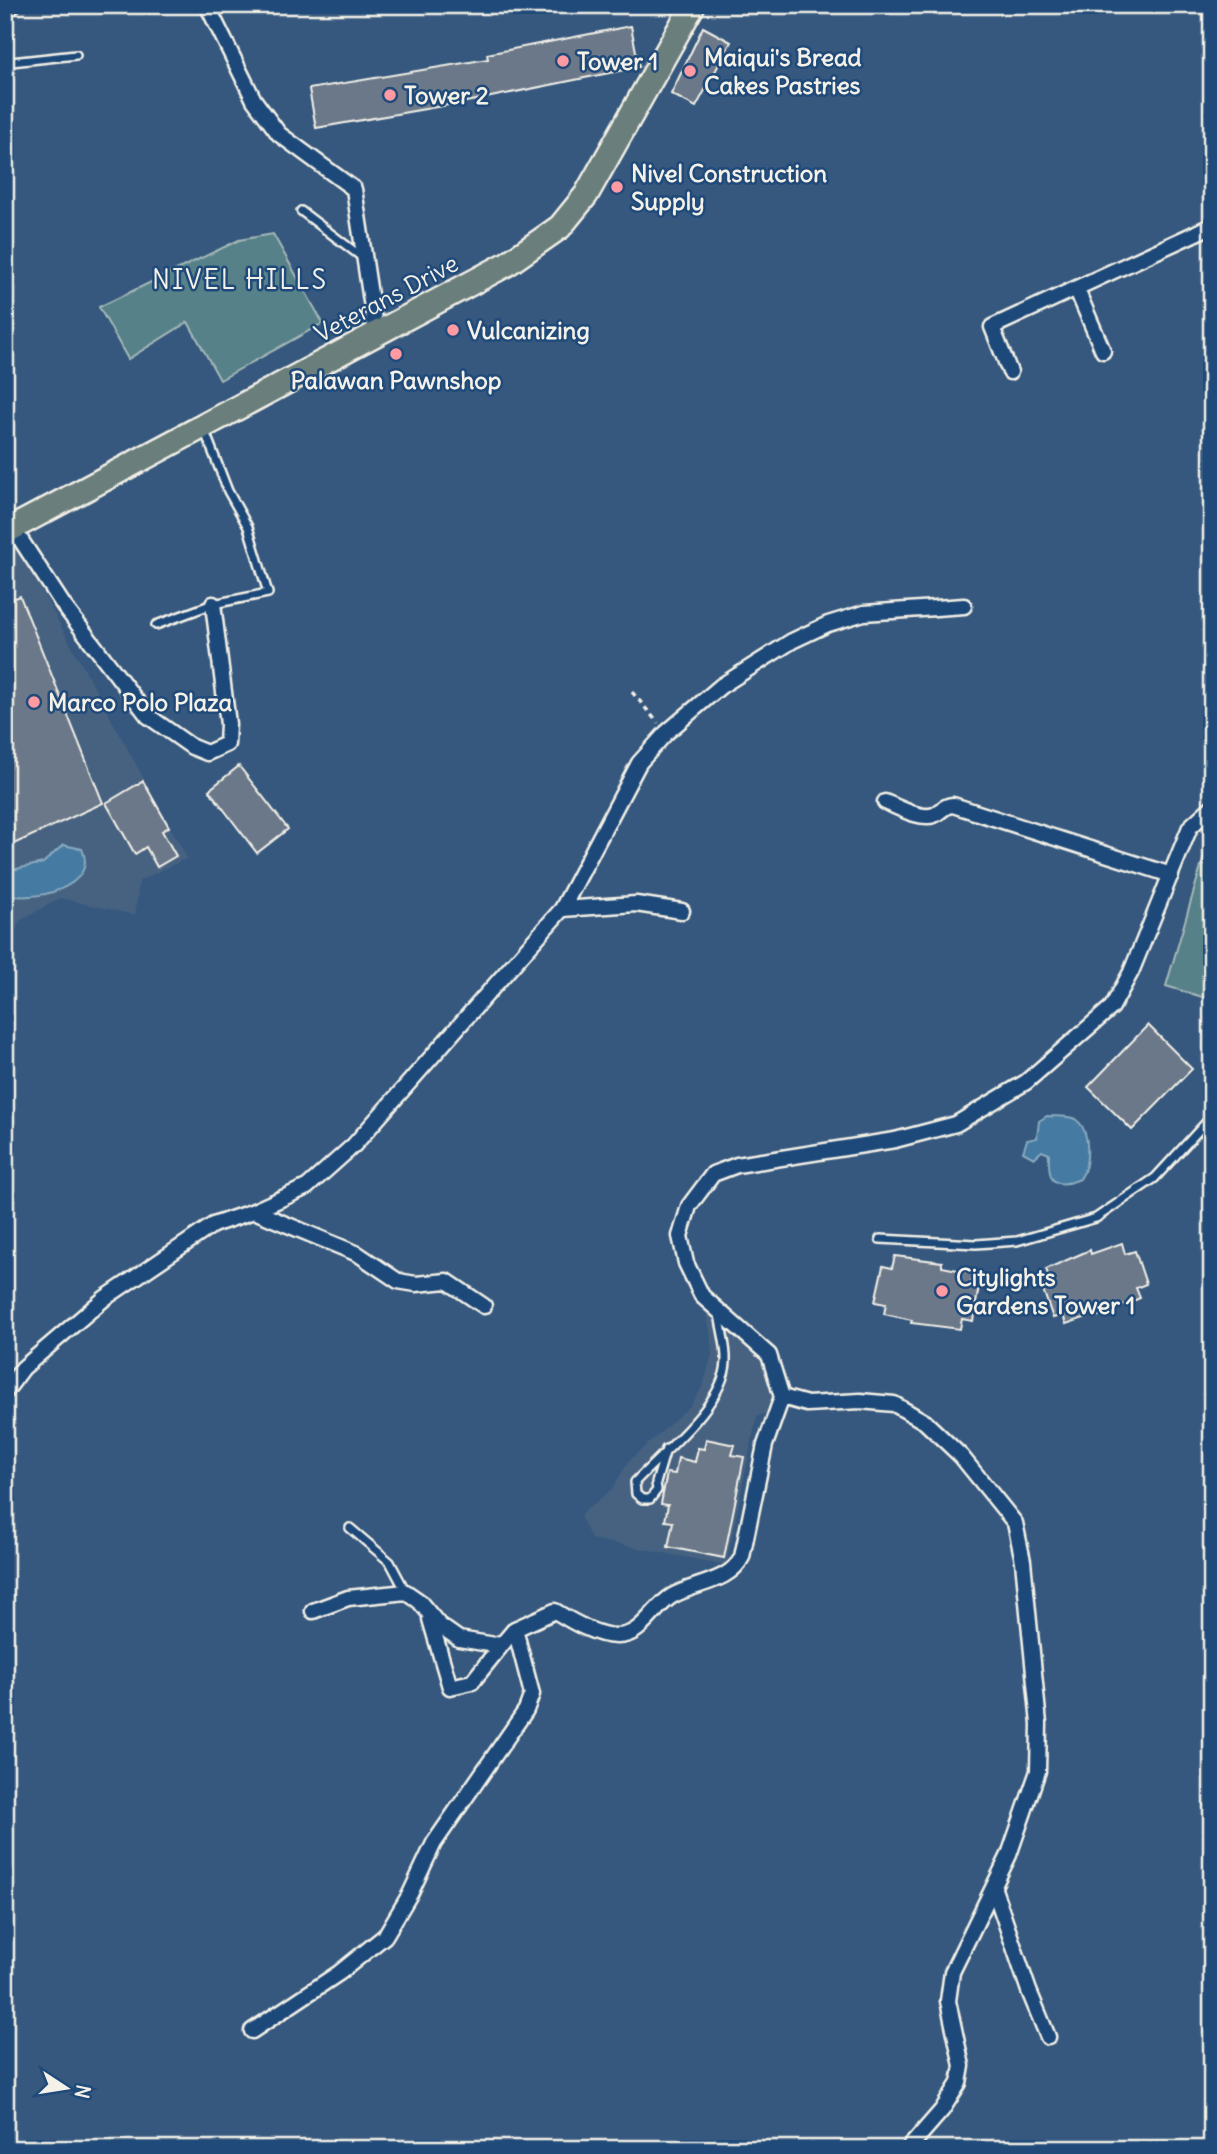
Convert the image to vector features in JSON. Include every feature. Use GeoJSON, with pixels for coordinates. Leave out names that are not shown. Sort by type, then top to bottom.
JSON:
{"type":"FeatureCollection","features":[{"type":"Feature","properties":{"kind":"main road","name":"Veterans Drive"},"geometry":{"type":"LineString","coordinates":[[9,530],[507,264],[560,227],[586,195],[693,5]]}},
{"type":"Feature","properties":{"kind":"street"},"geometry":{"type":"LineString","coordinates":[[5,8],[13,5]]}},
{"type":"Feature","properties":{"kind":"street"},"geometry":{"type":"LineString","coordinates":[[207,5],[254,100],[279,134],[354,189],[376,334]]}},
{"type":"Feature","properties":{"kind":"street"},"geometry":{"type":"LineString","coordinates":[[1010,372],[992,327],[1077,290],[1211,225]]}},
{"type":"Feature","properties":{"kind":"street"},"geometry":{"type":"LineString","coordinates":[[1077,290],[1103,351]]}},
{"type":"Feature","properties":{"kind":"street"},"geometry":{"type":"LineString","coordinates":[[9,530],[148,716],[192,747],[207,753],[227,744],[228,723],[213,604]]}},
{"type":"Feature","properties":{"kind":"street"},"geometry":{"type":"LineString","coordinates":[[5,1392],[23,1368],[104,1298],[214,1225],[254,1211],[307,1187],[354,1145],[562,909],[639,763],[666,733],[721,686],[792,641],[828,624],[864,613],[964,606]]}},
{"type":"Feature","properties":{"kind":"street"},"geometry":{"type":"LineString","coordinates":[[885,802],[925,817],[940,812],[946,805],[953,805],[1171,875]]}},
{"type":"Feature","properties":{"kind":"street"},"geometry":{"type":"LineString","coordinates":[[428,1612],[450,1687],[472,1682],[515,1629],[555,1611],[590,1629],[617,1636],[642,1626],[670,1597],[731,1572],[742,1557],[765,1445],[782,1397],[769,1355],[702,1296],[686,1263],[680,1236],[689,1206],[713,1174],[737,1165],[895,1140],[956,1124],[1026,1082],[1112,1007],[1131,972],[1190,827],[1212,807]]}},
{"type":"Feature","properties":{"kind":"street"},"geometry":{"type":"LineString","coordinates":[[562,909],[636,904],[682,911]]}},
{"type":"Feature","properties":{"kind":"street"},"geometry":{"type":"LineString","coordinates":[[254,1211],[358,1254],[398,1281],[415,1284],[447,1281],[484,1306]]}},
{"type":"Feature","properties":{"kind":"street"},"geometry":{"type":"LineString","coordinates":[[782,1397],[807,1404],[894,1404],[925,1422],[961,1456],[1015,1523],[1023,1561],[1040,1724],[1038,1771],[1024,1817],[994,1889],[952,1972],[948,2001],[962,2066],[959,2083],[912,2147]]}},
{"type":"Feature","properties":{"kind":"street"},"geometry":{"type":"LineString","coordinates":[[313,1611],[348,1598],[407,1592],[439,1626],[459,1639],[495,1645],[504,1642]]}},
{"type":"Feature","properties":{"kind":"street"},"geometry":{"type":"LineString","coordinates":[[252,2031],[339,1973],[385,1936],[410,1894],[434,1843],[526,1710],[532,1694],[515,1629]]}},
{"type":"Feature","properties":{"kind":"street"},"geometry":{"type":"LineString","coordinates":[[994,1889],[1048,2037]]}},
{"type":"Feature","properties":{"kind":"lane"},"geometry":{"type":"LineString","coordinates":[[5,58],[11,62],[76,55]]}},
{"type":"Feature","properties":{"kind":"lane"},"geometry":{"type":"LineString","coordinates":[[301,211],[363,258]]}},
{"type":"Feature","properties":{"kind":"lane"},"geometry":{"type":"LineString","coordinates":[[156,625],[213,604],[268,593],[248,527],[228,491],[202,425]]}},
{"type":"Feature","properties":{"kind":"lane"},"geometry":{"type":"LineString","coordinates":[[880,1239],[976,1244],[1017,1241],[1096,1218],[1156,1178],[1212,1116]]}},
{"type":"Feature","properties":{"kind":"lane"},"geometry":{"type":"LineString","coordinates":[[666,1449],[656,1483],[657,1490],[653,1497],[642,1499],[634,1490],[640,1478],[666,1449],[714,1399],[727,1364],[718,1309]]}},
{"type":"Feature","properties":{"kind":"lane"},"geometry":{"type":"LineString","coordinates":[[640,1478],[651,1477],[656,1483]]}},
{"type":"Feature","properties":{"kind":"lane"},"geometry":{"type":"LineString","coordinates":[[350,1528],[390,1562],[407,1592]]}},
{"type":"Feature","properties":{"kind":"path"},"geometry":{"type":"LineString","coordinates":[[632,692],[666,733]]}},
{"type":"Feature","properties":{"kind":"shaded area","name":"Marco Polo Plaza"},"geometry":{"type":"Polygon","coordinates":[[[10,538],[39,586],[187,858],[139,881],[135,915],[60,898],[20,921],[5,953],[5,540],[10,538]]]}},
{"type":"Feature","properties":{"kind":"shaded area"},"geometry":{"type":"Polygon","coordinates":[[[63,845],[82,849],[85,862],[81,873],[73,882],[46,894],[6,894],[7,871],[43,863],[63,845]]]}},
{"type":"Feature","properties":{"kind":"shaded area"},"geometry":{"type":"Polygon","coordinates":[[[1047,1116],[1075,1119],[1084,1131],[1087,1156],[1080,1179],[1057,1183],[1049,1170],[1049,1154],[1042,1151],[1034,1158],[1023,1152],[1027,1140],[1037,1138],[1039,1121],[1047,1116]]]}},
{"type":"Feature","properties":{"kind":"shaded area"},"geometry":{"type":"Polygon","coordinates":[[[702,1296],[755,1342],[782,1397],[771,1412],[757,1416],[726,1565],[591,1539],[580,1515],[612,1489],[629,1461],[691,1405],[703,1386],[712,1355],[710,1330],[702,1296]]]}},
{"type":"Feature","properties":{"kind":"green space"},"geometry":{"type":"Polygon","coordinates":[[[273,234],[323,323],[220,380],[188,322],[128,359],[99,307],[239,240],[273,234]]]}},
{"type":"Feature","properties":{"kind":"green space"},"geometry":{"type":"Polygon","coordinates":[[[1212,829],[1212,1000],[1166,986],[1212,829]]]}},
{"type":"Feature","properties":{"kind":"building"},"geometry":{"type":"Polygon","coordinates":[[[631,26],[639,67],[471,101],[316,128],[309,89],[488,59],[487,54],[631,26]]]}},
{"type":"Feature","properties":{"kind":"building"},"geometry":{"type":"Polygon","coordinates":[[[703,27],[731,42],[696,107],[671,94],[703,27]]]}},
{"type":"Feature","properties":{"kind":"building","name":"Marco Polo Plaza"},"geometry":{"type":"Polygon","coordinates":[[[20,596],[103,803],[5,848],[5,602],[20,596]]]}},
{"type":"Feature","properties":{"kind":"building"},"geometry":{"type":"Polygon","coordinates":[[[239,766],[288,829],[257,853],[209,790],[239,766]]]}},
{"type":"Feature","properties":{"kind":"building"},"geometry":{"type":"Polygon","coordinates":[[[143,781],[169,827],[162,831],[176,856],[157,867],[146,847],[135,854],[106,803],[143,781]]]}},
{"type":"Feature","properties":{"kind":"building"},"geometry":{"type":"Polygon","coordinates":[[[1148,1025],[1192,1069],[1132,1130],[1088,1087],[1148,1025]]]}},
{"type":"Feature","properties":{"kind":"building"},"geometry":{"type":"Polygon","coordinates":[[[1122,1243],[1125,1254],[1135,1251],[1146,1284],[1136,1288],[1140,1298],[1094,1318],[1093,1315],[1066,1324],[1063,1315],[1053,1318],[1041,1284],[1050,1280],[1046,1269],[1090,1250],[1091,1254],[1122,1243]]]}},
{"type":"Feature","properties":{"kind":"building","name":"Citylights Gardens Tower 1"},"geometry":{"type":"Polygon","coordinates":[[[895,1256],[942,1262],[942,1267],[973,1273],[971,1285],[979,1286],[973,1321],[962,1319],[960,1329],[911,1323],[912,1320],[884,1314],[886,1304],[875,1302],[883,1266],[892,1268],[895,1256]]]}},
{"type":"Feature","properties":{"kind":"building"},"geometry":{"type":"Polygon","coordinates":[[[706,1439],[735,1445],[732,1455],[744,1457],[724,1558],[668,1547],[673,1522],[665,1521],[668,1505],[661,1504],[667,1473],[675,1474],[678,1458],[695,1462],[698,1448],[704,1449],[706,1439]]]}},
{"type":"Feature","properties":{"kind":"place","name":"Tower 1"},"geometry":{"type":"Point","coordinates":[563,61]}},
{"type":"Feature","properties":{"kind":"place","name":"Maiqui's Bread Cakes Pastries"},"geometry":{"type":"Point","coordinates":[690,71]}},
{"type":"Feature","properties":{"kind":"place","name":"Tower 2"},"geometry":{"type":"Point","coordinates":[390,95]}},
{"type":"Feature","properties":{"kind":"place","name":"Nivel Construction Supply"},"geometry":{"type":"Point","coordinates":[617,187]}},
{"type":"Feature","properties":{"kind":"place","name":"Vulcanizing"},"geometry":{"type":"Point","coordinates":[453,330]}},
{"type":"Feature","properties":{"kind":"place","name":"Palawan Pawnshop"},"geometry":{"type":"Point","coordinates":[396,354]}},
{"type":"Feature","properties":{"kind":"place","name":"Marco Polo Plaza"},"geometry":{"type":"Point","coordinates":[34,702]}},
{"type":"Feature","properties":{"kind":"place","name":"Citylights Gardens Tower 1"},"geometry":{"type":"Point","coordinates":[942,1291]}},
{"type":"Feature","properties":{"kind":"district","name":"NIVEL HILLS"},"geometry":{"type":"Point","coordinates":[240,279]}}]}
